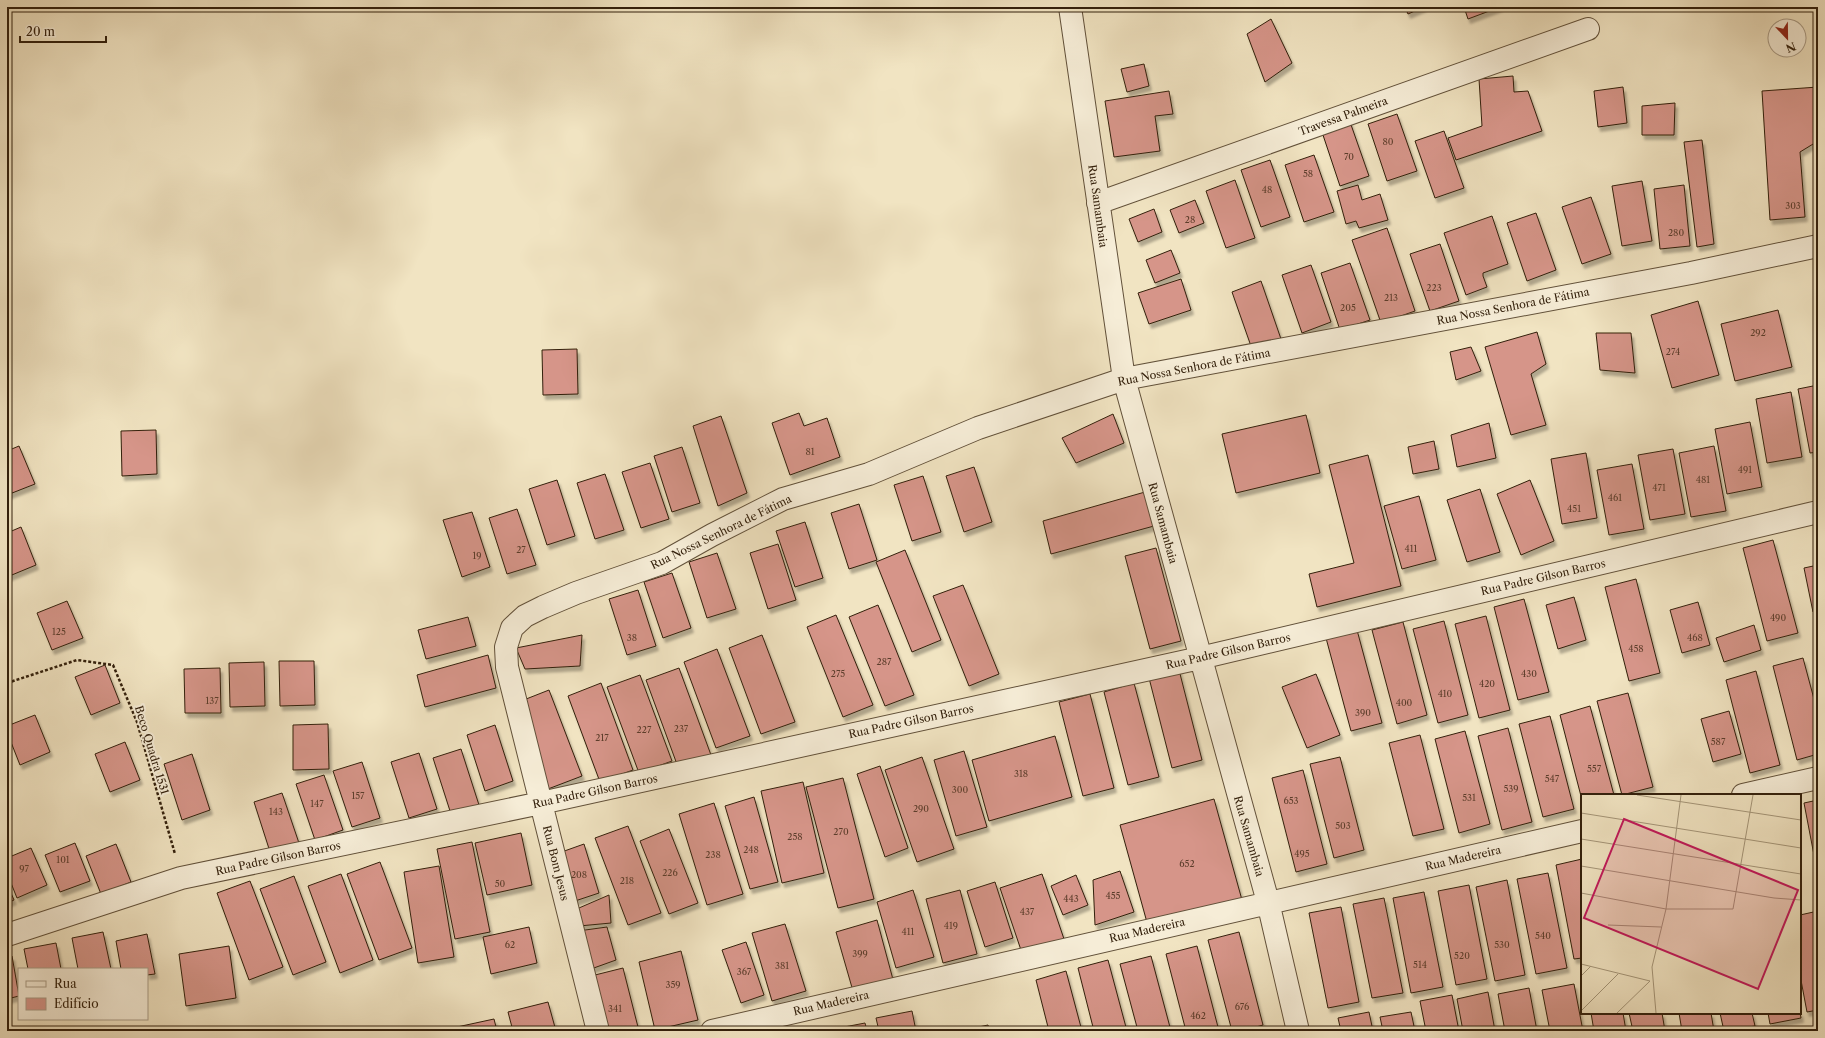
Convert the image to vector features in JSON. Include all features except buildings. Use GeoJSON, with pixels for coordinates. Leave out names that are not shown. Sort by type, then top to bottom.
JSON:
{"type":"FeatureCollection","features":[{"type":"Feature","properties":{"kind":"street","name":"Rua Samambaia"},"geometry":{"type":"LineString","coordinates":[[1070,7],[1124,380],[1268,902],[1298,1031]]}},
{"type":"Feature","properties":{"kind":"street","name":"Travessa Palmeira"},"geometry":{"type":"LineString","coordinates":[[1098,203],[1588,29]]}},
{"type":"Feature","properties":{"kind":"street","name":"Rua Nossa Senhora de Fátima"},"geometry":{"type":"LineString","coordinates":[[506,647],[512,628],[524,616],[576,593],[662,563],[712,535],[783,499],[869,474],[978,428],[1124,380],[1683,274],[1818,246]]}},
{"type":"Feature","properties":{"kind":"street","name":"Rua Padre Gilson Barros"},"geometry":{"type":"LineString","coordinates":[[7,935],[181,878],[541,803],[1200,658],[1818,512]]}},
{"type":"Feature","properties":{"kind":"street","name":"Rua Bom Jesus"},"geometry":{"type":"LineString","coordinates":[[506,647],[509,682],[598,1031]]}},
{"type":"Feature","properties":{"kind":"street"},"geometry":{"type":"LineString","coordinates":[[1747,794],[1818,778]]}},
{"type":"Feature","properties":{"kind":"street","name":"Rua Madereira"},"geometry":{"type":"LineString","coordinates":[[712,1031],[1581,831]]}},
{"type":"Feature","properties":{"kind":"path","name":"Beco Quadra 1531"},"geometry":{"type":"LineString","coordinates":[[7,683],[77,660],[113,666],[137,722],[181,878]]}}]}
